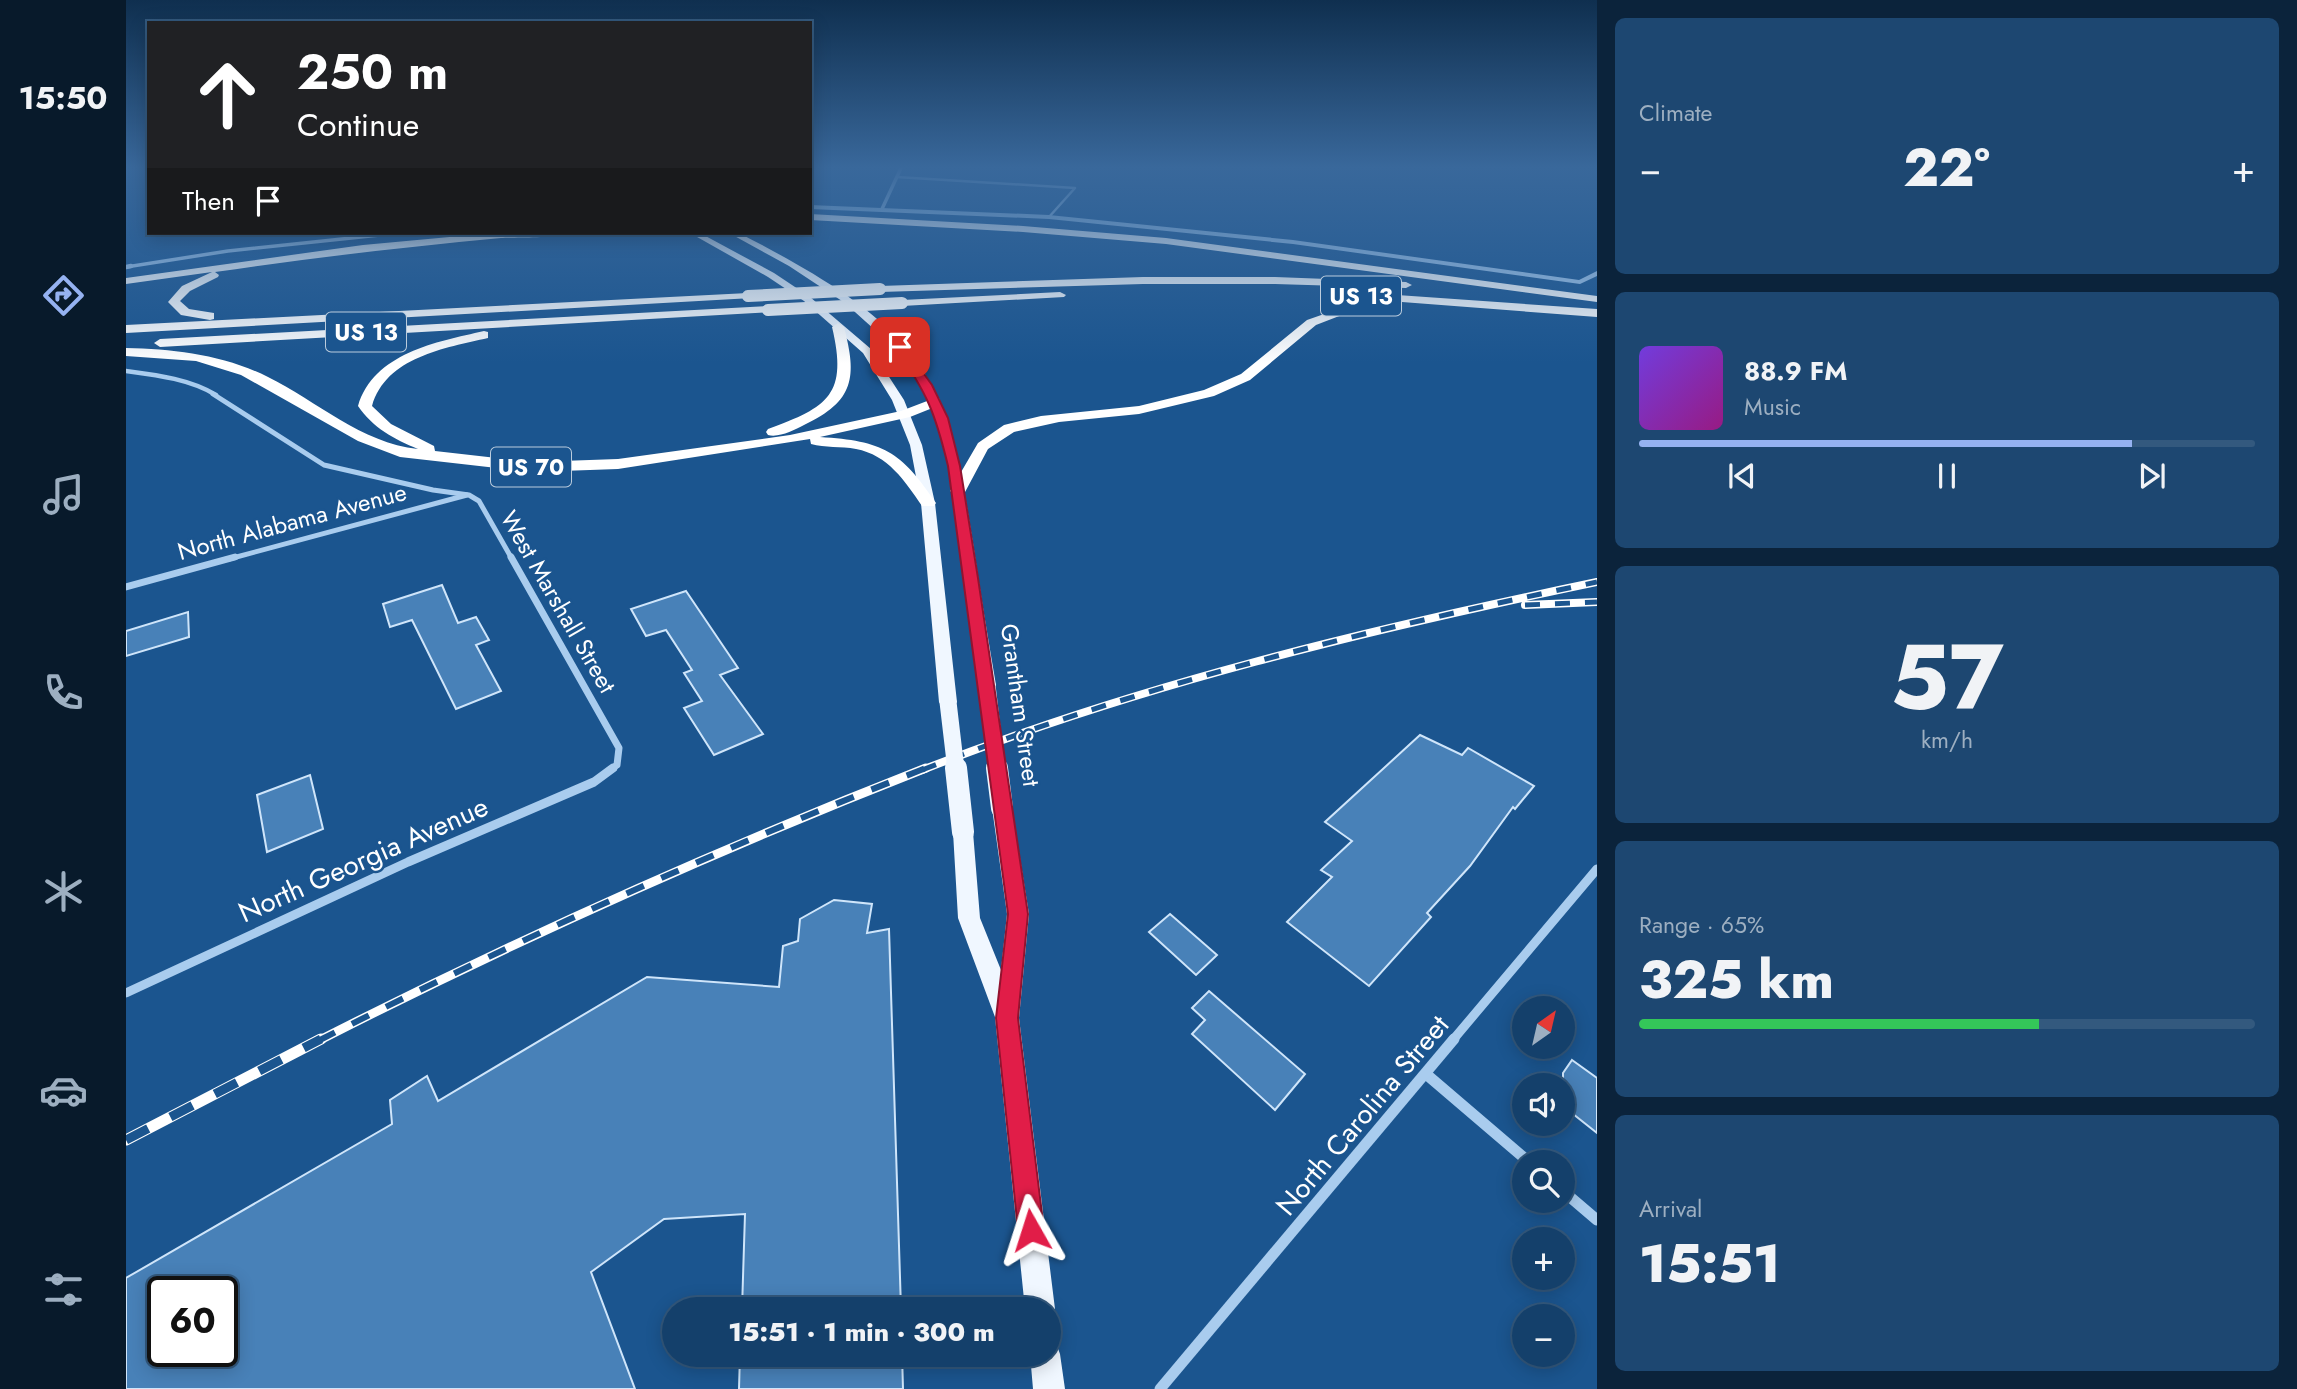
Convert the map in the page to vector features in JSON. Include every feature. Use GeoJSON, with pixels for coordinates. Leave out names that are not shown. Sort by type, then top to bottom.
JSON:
{"type":"FeatureCollection","features":[{"type":"Feature","properties":{"kind":"highway"},"geometry":{"type":"LineString","coordinates":[[1056,233],[1236,248],[1597,299]]}},
{"type":"Feature","properties":{"kind":"highway"},"geometry":{"type":"LineString","coordinates":[[126,281],[267,261],[503,235]]}},
{"type":"Feature","properties":{"kind":"highway"},"geometry":{"type":"LineString","coordinates":[[267,261],[229,270],[195,283],[175,298],[175,306],[201,316],[302,320]]}},
{"type":"Feature","properties":{"kind":"highway","name":"US 13"},"geometry":{"type":"LineString","coordinates":[[126,329],[1054,281],[1255,279],[1435,286],[1597,299]]}},
{"type":"Feature","properties":{"kind":"highway","name":"US 13"},"geometry":{"type":"LineString","coordinates":[[1101,294],[1241,292],[1332,295]]}},
{"type":"Feature","properties":{"kind":"highway","name":"US 13"},"geometry":{"type":"LineString","coordinates":[[126,345],[1077,295]]}},
{"type":"Feature","properties":{"kind":"highway","name":"US 13"},"geometry":{"type":"LineString","coordinates":[[1346,295],[1597,313]]}},
{"type":"Feature","properties":{"kind":"highway"},"geometry":{"type":"LineString","coordinates":[[958,491],[985,444],[1007,430],[1035,423],[1158,407],[1223,388],[1254,372],[1301,329],[1321,318],[1348,310],[1399,304],[1484,303]]}},
{"type":"Feature","properties":{"kind":"highway"},"geometry":{"type":"LineString","coordinates":[[1545,308],[1597,322]]}},
{"type":"Feature","properties":{"kind":"highway"},"geometry":{"type":"LineString","coordinates":[[444,456],[392,431],[371,415],[365,406],[366,396],[380,376],[412,357],[461,341],[605,319]]}},
{"type":"Feature","properties":{"kind":"highway"},"geometry":{"type":"LineString","coordinates":[[728,446],[792,425],[825,406],[843,382],[846,368],[838,327]]}},
{"type":"Feature","properties":{"kind":"highway"},"geometry":{"type":"LineString","coordinates":[[126,352],[173,354],[231,366],[265,380],[360,438],[400,452],[444,456]]}},
{"type":"Feature","properties":{"kind":"highway"},"geometry":{"type":"LineString","coordinates":[[728,446],[790,439],[905,414],[935,402]]}},
{"type":"Feature","properties":{"kind":"highway"},"geometry":{"type":"LineString","coordinates":[[790,439],[856,444],[883,453],[909,474],[928,503]]}},
{"type":"Feature","properties":{"kind":"highway","name":"US 70"},"geometry":{"type":"LineString","coordinates":[[444,456],[533,467],[574,467],[642,461],[728,446]]}},
{"type":"Feature","properties":{"kind":"main road","name":"Grantham Street"},"geometry":{"type":"LineString","coordinates":[[697,235],[790,288],[867,351],[905,414],[922,467],[928,503],[963,832],[969,918],[1007,1018]]}},
{"type":"Feature","properties":{"kind":"main road","name":"Grantham Street"},"geometry":{"type":"LineString","coordinates":[[737,235],[822,283],[866,315],[900,347],[927,385],[946,432],[958,491],[987,685],[1018,914],[1007,1018],[1039,1297]]}},
{"type":"Feature","properties":{"kind":"main road"},"geometry":{"type":"LineString","coordinates":[[1046,1367],[1049,1389]]}},
{"type":"Feature","properties":{"kind":"street"},"geometry":{"type":"LineString","coordinates":[[1203,233],[1293,242],[1580,282],[1597,273]]}},
{"type":"Feature","properties":{"kind":"street"},"geometry":{"type":"LineString","coordinates":[[126,267],[228,251],[379,235]]}},
{"type":"Feature","properties":{"kind":"street","name":"West Marshall Street"},"geometry":{"type":"LineString","coordinates":[[126,371],[159,375],[206,389],[324,465],[433,490],[469,495],[479,501],[619,748],[617,765]]}},
{"type":"Feature","properties":{"kind":"street","name":"North Alabama Avenue"},"geometry":{"type":"LineString","coordinates":[[126,587],[469,495]]}},
{"type":"Feature","properties":{"kind":"street","name":"North Georgia Avenue"},"geometry":{"type":"LineString","coordinates":[[126,993],[408,862],[594,782],[617,765]]}},
{"type":"Feature","properties":{"kind":"street","name":"North Carolina Street"},"geometry":{"type":"LineString","coordinates":[[1160,1389],[1597,869]]}},
{"type":"Feature","properties":{"kind":"street"},"geometry":{"type":"LineString","coordinates":[[1426,1074],[1515,1150]]}},
{"type":"Feature","properties":{"kind":"street"},"geometry":{"type":"LineString","coordinates":[[1575,1201],[1597,1220]]}},
{"type":"Feature","properties":{"kind":"building"},"geometry":{"type":"Polygon","coordinates":[[[442,585],[458,623],[476,617],[489,640],[476,645],[501,691],[456,709],[412,620],[390,627],[383,604],[442,585]]]}},
{"type":"Feature","properties":{"kind":"building"},"geometry":{"type":"Polygon","coordinates":[[[686,591],[738,668],[720,675],[763,734],[714,755],[684,708],[702,701],[684,673],[692,670],[666,630],[646,636],[631,609],[686,591]]]}},
{"type":"Feature","properties":{"kind":"building"},"geometry":{"type":"Polygon","coordinates":[[[188,612],[189,637],[126,656],[126,631],[188,612]]]}},
{"type":"Feature","properties":{"kind":"building"},"geometry":{"type":"Polygon","coordinates":[[[1420,735],[1462,755],[1468,748],[1534,786],[1515,809],[1513,807],[1470,866],[1427,913],[1431,917],[1369,986],[1287,922],[1332,877],[1321,870],[1352,841],[1325,822],[1420,735]]]}},
{"type":"Feature","properties":{"kind":"building"},"geometry":{"type":"Polygon","coordinates":[[[310,775],[323,829],[267,852],[257,795],[310,775]]]}},
{"type":"Feature","properties":{"kind":"building"},"geometry":{"type":"Polygon","coordinates":[[[834,900],[872,904],[867,933],[889,929],[901,1297],[742,1297],[745,1214],[664,1219],[591,1272],[635,1389],[126,1389],[126,1278],[392,1124],[390,1100],[427,1076],[438,1101],[647,977],[779,987],[783,946],[798,941],[800,919],[834,900]]]}},
{"type":"Feature","properties":{"kind":"building"},"geometry":{"type":"Polygon","coordinates":[[[1170,914],[1217,955],[1196,975],[1149,932],[1170,914]]]}},
{"type":"Feature","properties":{"kind":"building"},"geometry":{"type":"Polygon","coordinates":[[[1209,991],[1305,1074],[1275,1110],[1192,1034],[1205,1020],[1192,1008],[1209,991]]]}},
{"type":"Feature","properties":{"kind":"building"},"geometry":{"type":"Polygon","coordinates":[[[1572,1060],[1597,1078],[1597,1133],[1575,1116],[1575,1073],[1563,1073],[1572,1060]]]}},
{"type":"Feature","properties":{"kind":"building"},"geometry":{"type":"Polygon","coordinates":[[[740,1367],[902,1367],[903,1389],[739,1389],[740,1367]]]}},
{"type":"Feature","properties":{"kind":"railway"},"geometry":{"type":"LineString","coordinates":[[922,770],[1004,739],[1171,685],[1340,640],[1597,582]]}},
{"type":"Feature","properties":{"kind":"railway"},"geometry":{"type":"LineString","coordinates":[[1525,605],[1597,602]]}},
{"type":"Feature","properties":{"kind":"railway"},"geometry":{"type":"LineString","coordinates":[[318,1041],[467,967],[619,897],[926,768]]}},
{"type":"Feature","properties":{"kind":"railway"},"geometry":{"type":"LineString","coordinates":[[126,1140],[321,1039]]}},
{"type":"Feature","properties":{"kind":"route"},"geometry":{"type":"LineString","coordinates":[[900,347],[927,385],[942,418],[954,466],[987,685],[1018,914],[1007,1018],[1031,1230]]}}]}
